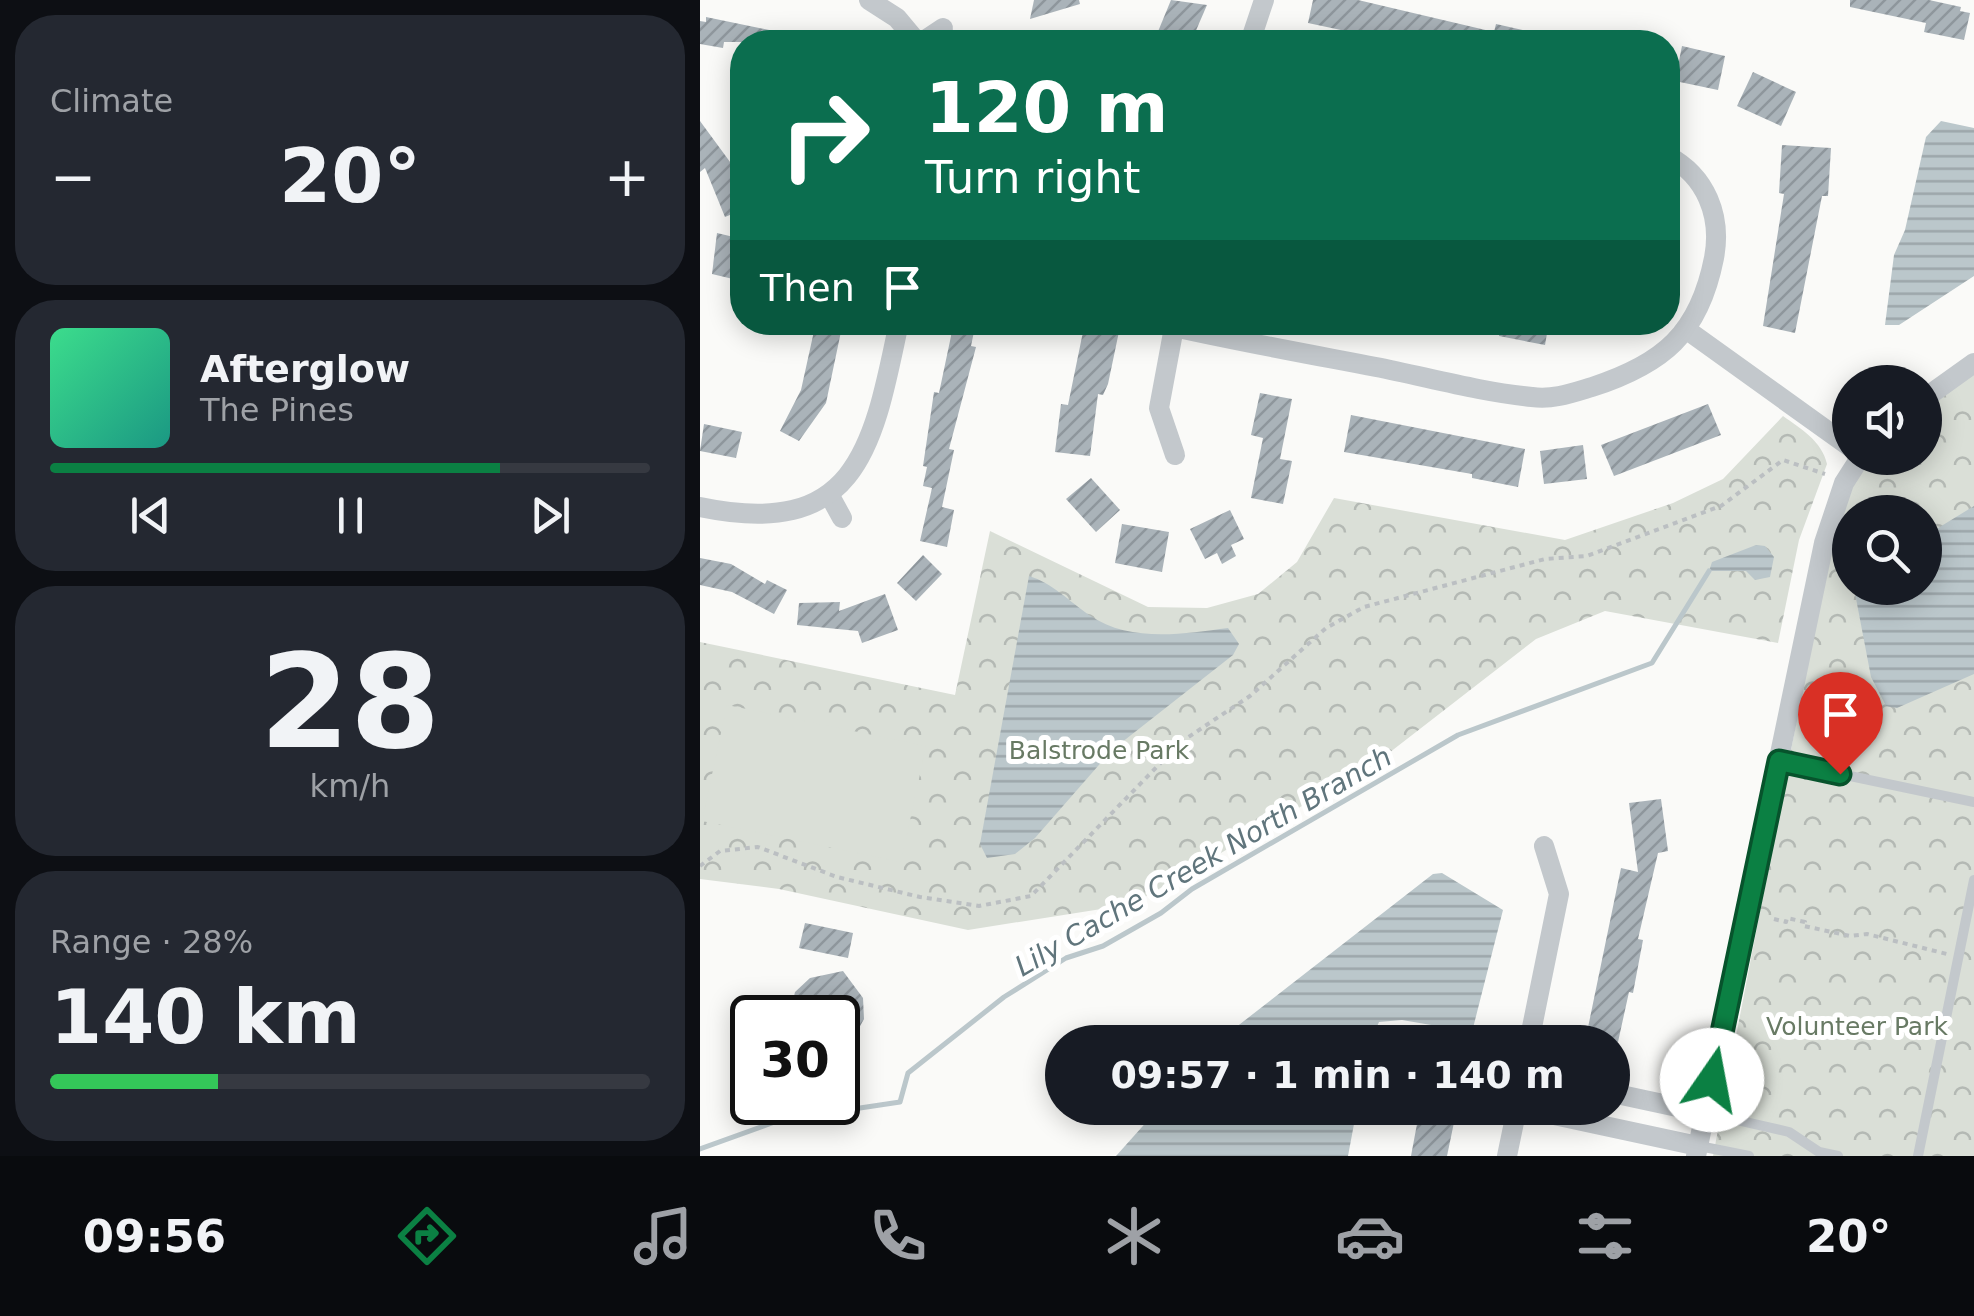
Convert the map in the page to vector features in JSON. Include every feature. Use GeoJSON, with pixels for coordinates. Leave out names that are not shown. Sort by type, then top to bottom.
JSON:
{"type":"FeatureCollection","features":[{"type":"Feature","properties":{"kind":"street"},"geometry":{"type":"LineString","coordinates":[[869,0],[908,30]]}},
{"type":"Feature","properties":{"kind":"street"},"geometry":{"type":"LineString","coordinates":[[1254,30],[1264,0]]}},
{"type":"Feature","properties":{"kind":"street"},"geometry":{"type":"LineString","coordinates":[[1224,335],[1534,398],[1569,394],[1642,367],[1687,330],[1707,285],[1717,242],[1716,223],[1699,181],[1680,166]]}},
{"type":"Feature","properties":{"kind":"street"},"geometry":{"type":"LineString","coordinates":[[1687,330],[1832,434]]}},
{"type":"Feature","properties":{"kind":"street"},"geometry":{"type":"LineString","coordinates":[[700,507],[763,514],[801,508],[830,496],[871,438],[896,335]]}},
{"type":"Feature","properties":{"kind":"street"},"geometry":{"type":"LineString","coordinates":[[1173,335],[1160,408],[1175,455]]}},
{"type":"Feature","properties":{"kind":"street"},"geometry":{"type":"LineString","coordinates":[[1942,386],[1974,363]]}},
{"type":"Feature","properties":{"kind":"street"},"geometry":{"type":"LineString","coordinates":[[1589,1125],[1697,1151],[1824,543],[1849,475]]}},
{"type":"Feature","properties":{"kind":"street"},"geometry":{"type":"LineString","coordinates":[[830,496],[842,518]]}},
{"type":"Feature","properties":{"kind":"street"},"geometry":{"type":"LineString","coordinates":[[1532,1025],[1559,894],[1544,846]]}},
{"type":"Feature","properties":{"kind":"street"},"geometry":{"type":"LineString","coordinates":[[1630,1097],[1705,1113]]}},
{"type":"Feature","properties":{"kind":"street"},"geometry":{"type":"LineString","coordinates":[[1507,1156],[1515,1125]]}},
{"type":"Feature","properties":{"kind":"lane"},"geometry":{"type":"LineString","coordinates":[[1779,761],[1974,802]]}},
{"type":"Feature","properties":{"kind":"lane"},"geometry":{"type":"LineString","coordinates":[[1918,1156],[1974,880]]}},
{"type":"Feature","properties":{"kind":"lane"},"geometry":{"type":"LineString","coordinates":[[1705,1113],[1789,1132],[1819,1152],[1838,1156]]}},
{"type":"Feature","properties":{"kind":"lane"},"geometry":{"type":"LineString","coordinates":[[1697,1151],[1749,1156]]}},
{"type":"Feature","properties":{"kind":"lane"},"geometry":{"type":"LineString","coordinates":[[1807,1156],[1819,1152]]}},
{"type":"Feature","properties":{"kind":"path"},"geometry":{"type":"LineString","coordinates":[[700,866],[720,851],[758,847],[837,877],[920,897],[979,906],[1031,896],[1181,742],[1250,696],[1326,628],[1364,607],[1545,559],[1587,556],[1721,506],[1783,460],[1844,483]]}},
{"type":"Feature","properties":{"kind":"path"},"geometry":{"type":"LineString","coordinates":[[1774,919],[1786,922],[1787,918],[1850,936],[1867,934],[1960,957]]}},
{"type":"Feature","properties":{"kind":"green space","name":"Volunteer Park"},"geometry":{"type":"Polygon","coordinates":[[[1974,370],[1974,1156],[1713,1156],[1832,537],[1832,605],[1942,605],[1942,495],[1840,495],[1850,475],[1942,475],[1942,390],[1974,370]]]}},
{"type":"Feature","properties":{"kind":"green space","name":"Balstrode Park"},"geometry":{"type":"Polygon","coordinates":[[[1783,416],[1816,442],[1827,464],[1799,540],[1778,643],[1605,611],[1536,639],[1376,763],[1133,904],[968,930],[779,889],[700,879],[700,642],[955,695],[990,531],[1148,607],[1207,608],[1258,594],[1297,562],[1334,498],[1565,540],[1673,503],[1723,479],[1783,416]]]}},
{"type":"Feature","properties":{"kind":"green space"},"geometry":{"type":"Polygon","coordinates":[[[727,705],[926,746],[901,862],[702,821],[727,705]]]}},
{"type":"Feature","properties":{"kind":"shaded area"},"geometry":{"type":"Polygon","coordinates":[[[1941,121],[1974,128],[1974,276],[1899,325],[1885,325],[1894,255],[1905,230],[1926,137],[1941,121]]]}},
{"type":"Feature","properties":{"kind":"shaded area"},"geometry":{"type":"Polygon","coordinates":[[[1974,506],[1974,674],[1897,708],[1886,706],[1871,677],[1857,605],[1942,605],[1942,526],[1974,506]]]}},
{"type":"Feature","properties":{"kind":"shaded area"},"geometry":{"type":"Polygon","coordinates":[[[1756,545],[1765,546],[1774,557],[1770,577],[1755,580],[1746,571],[1709,571],[1712,562],[1756,545]]]}},
{"type":"Feature","properties":{"kind":"shaded area"},"geometry":{"type":"Polygon","coordinates":[[[1029,576],[1053,588],[1089,615],[1122,630],[1157,634],[1228,628],[1239,644],[1233,655],[1112,750],[1035,838],[1015,854],[987,858],[980,844],[1029,576]]]}},
{"type":"Feature","properties":{"kind":"shaded area"},"geometry":{"type":"Polygon","coordinates":[[[1442,873],[1503,910],[1474,1025],[1402,1020],[1378,1025],[1239,1025],[1433,874],[1442,873]]]}},
{"type":"Feature","properties":{"kind":"shaded area"},"geometry":{"type":"Polygon","coordinates":[[[1144,1125],[1354,1125],[1348,1156],[1116,1156],[1144,1125]]]}},
{"type":"Feature","properties":{"kind":"building"},"geometry":{"type":"Polygon","coordinates":[[[1034,0],[1079,0],[1080,4],[1030,19],[1034,0]]]}},
{"type":"Feature","properties":{"kind":"building"},"geometry":{"type":"Polygon","coordinates":[[[1171,0],[1207,5],[1196,30],[1159,30],[1171,0]]]}},
{"type":"Feature","properties":{"kind":"building"},"geometry":{"type":"Polygon","coordinates":[[[1313,0],[1358,0],[1486,30],[1341,30],[1308,23],[1313,0]]]}},
{"type":"Feature","properties":{"kind":"building"},"geometry":{"type":"Polygon","coordinates":[[[1850,0],[1929,0],[1961,7],[1960,11],[1970,13],[1964,40],[1924,32],[1926,23],[1850,7],[1850,0]]]}},
{"type":"Feature","properties":{"kind":"building"},"geometry":{"type":"Polygon","coordinates":[[[706,17],[769,30],[730,30],[730,42],[724,42],[723,48],[700,44],[700,21],[706,22],[706,17]]]}},
{"type":"Feature","properties":{"kind":"building"},"geometry":{"type":"Polygon","coordinates":[[[1496,24],[1522,30],[1494,30],[1496,24]]]}},
{"type":"Feature","properties":{"kind":"building"},"geometry":{"type":"Polygon","coordinates":[[[1682,46],[1725,56],[1718,90],[1680,82],[1682,46]]]}},
{"type":"Feature","properties":{"kind":"building"},"geometry":{"type":"Polygon","coordinates":[[[1753,72],[1796,92],[1781,126],[1737,106],[1753,72]]]}},
{"type":"Feature","properties":{"kind":"building"},"geometry":{"type":"Polygon","coordinates":[[[700,121],[730,162],[730,215],[725,217],[705,168],[700,172],[700,121]]]}},
{"type":"Feature","properties":{"kind":"building"},"geometry":{"type":"Polygon","coordinates":[[[1782,145],[1831,148],[1828,196],[1822,196],[1795,333],[1763,326],[1784,194],[1779,193],[1782,145]]]}},
{"type":"Feature","properties":{"kind":"building"},"geometry":{"type":"Polygon","coordinates":[[[717,233],[730,236],[730,278],[712,274],[717,233]]]}},
{"type":"Feature","properties":{"kind":"building"},"geometry":{"type":"Polygon","coordinates":[[[813,335],[840,335],[826,403],[799,441],[780,431],[801,390],[813,335]]]}},
{"type":"Feature","properties":{"kind":"building"},"geometry":{"type":"Polygon","coordinates":[[[951,335],[973,335],[971,346],[976,347],[949,449],[954,450],[942,507],[954,510],[947,547],[920,541],[932,488],[923,486],[927,467],[923,466],[934,392],[939,393],[951,335]]]}},
{"type":"Feature","properties":{"kind":"building"},"geometry":{"type":"Polygon","coordinates":[[[1082,335],[1118,335],[1108,384],[1103,395],[1098,394],[1090,456],[1055,452],[1061,404],[1068,405],[1082,335]]]}},
{"type":"Feature","properties":{"kind":"building"},"geometry":{"type":"Polygon","coordinates":[[[1499,335],[1547,335],[1545,345],[1499,335]]]}},
{"type":"Feature","properties":{"kind":"building"},"geometry":{"type":"Polygon","coordinates":[[[1260,393],[1292,399],[1280,459],[1292,461],[1283,504],[1251,498],[1263,438],[1251,435],[1260,393]]]}},
{"type":"Feature","properties":{"kind":"building"},"geometry":{"type":"Polygon","coordinates":[[[1708,404],[1721,435],[1614,476],[1601,445],[1708,404]]]}},
{"type":"Feature","properties":{"kind":"building"},"geometry":{"type":"Polygon","coordinates":[[[1351,415],[1525,449],[1518,487],[1472,478],[1472,474],[1344,452],[1351,415]]]}},
{"type":"Feature","properties":{"kind":"building"},"geometry":{"type":"Polygon","coordinates":[[[704,424],[742,432],[736,458],[700,451],[704,424]]]}},
{"type":"Feature","properties":{"kind":"building"},"geometry":{"type":"Polygon","coordinates":[[[1583,445],[1587,479],[1544,484],[1540,451],[1583,445]]]}},
{"type":"Feature","properties":{"kind":"building"},"geometry":{"type":"Polygon","coordinates":[[[1091,478],[1120,510],[1096,532],[1066,499],[1091,478]]]}},
{"type":"Feature","properties":{"kind":"building"},"geometry":{"type":"Polygon","coordinates":[[[1230,510],[1244,539],[1231,545],[1236,556],[1222,564],[1217,553],[1205,559],[1190,529],[1230,510]]]}},
{"type":"Feature","properties":{"kind":"building"},"geometry":{"type":"Polygon","coordinates":[[[1122,524],[1169,532],[1162,572],[1115,563],[1122,524]]]}},
{"type":"Feature","properties":{"kind":"building"},"geometry":{"type":"Polygon","coordinates":[[[923,555],[942,574],[916,601],[897,583],[923,555]]]}},
{"type":"Feature","properties":{"kind":"building"},"geometry":{"type":"Polygon","coordinates":[[[700,558],[731,564],[765,584],[767,580],[787,590],[774,614],[732,592],[700,585],[700,558]]]}},
{"type":"Feature","properties":{"kind":"building"},"geometry":{"type":"Polygon","coordinates":[[[885,594],[898,630],[862,643],[858,631],[797,625],[799,603],[840,602],[839,611],[885,594]]]}},
{"type":"Feature","properties":{"kind":"building"},"geometry":{"type":"Polygon","coordinates":[[[1661,799],[1668,851],[1658,853],[1638,939],[1643,940],[1633,993],[1629,992],[1622,1025],[1589,1025],[1621,868],[1638,872],[1629,803],[1661,799]]]}},
{"type":"Feature","properties":{"kind":"building"},"geometry":{"type":"Polygon","coordinates":[[[805,923],[853,933],[848,958],[799,948],[805,923]]]}},
{"type":"Feature","properties":{"kind":"building"},"geometry":{"type":"Polygon","coordinates":[[[843,971],[863,998],[864,1019],[860,1026],[860,995],[794,995],[810,978],[843,971]]]}},
{"type":"Feature","properties":{"kind":"building"},"geometry":{"type":"Polygon","coordinates":[[[1417,1125],[1453,1125],[1447,1156],[1411,1156],[1417,1125]]]}},
{"type":"Feature","properties":{"kind":"waterway","name":"Lily Cache Creek North Branch"},"geometry":{"type":"LineString","coordinates":[[700,1149],[780,1120],[900,1102],[908,1073],[1004,997],[1066,958],[1103,946],[1161,913],[1192,889],[1458,735],[1652,663],[1709,571]]}},
{"type":"Feature","properties":{"kind":"route"},"geometry":{"type":"LineString","coordinates":[[1712,1080],[1779,761],[1840,774]]}}]}
